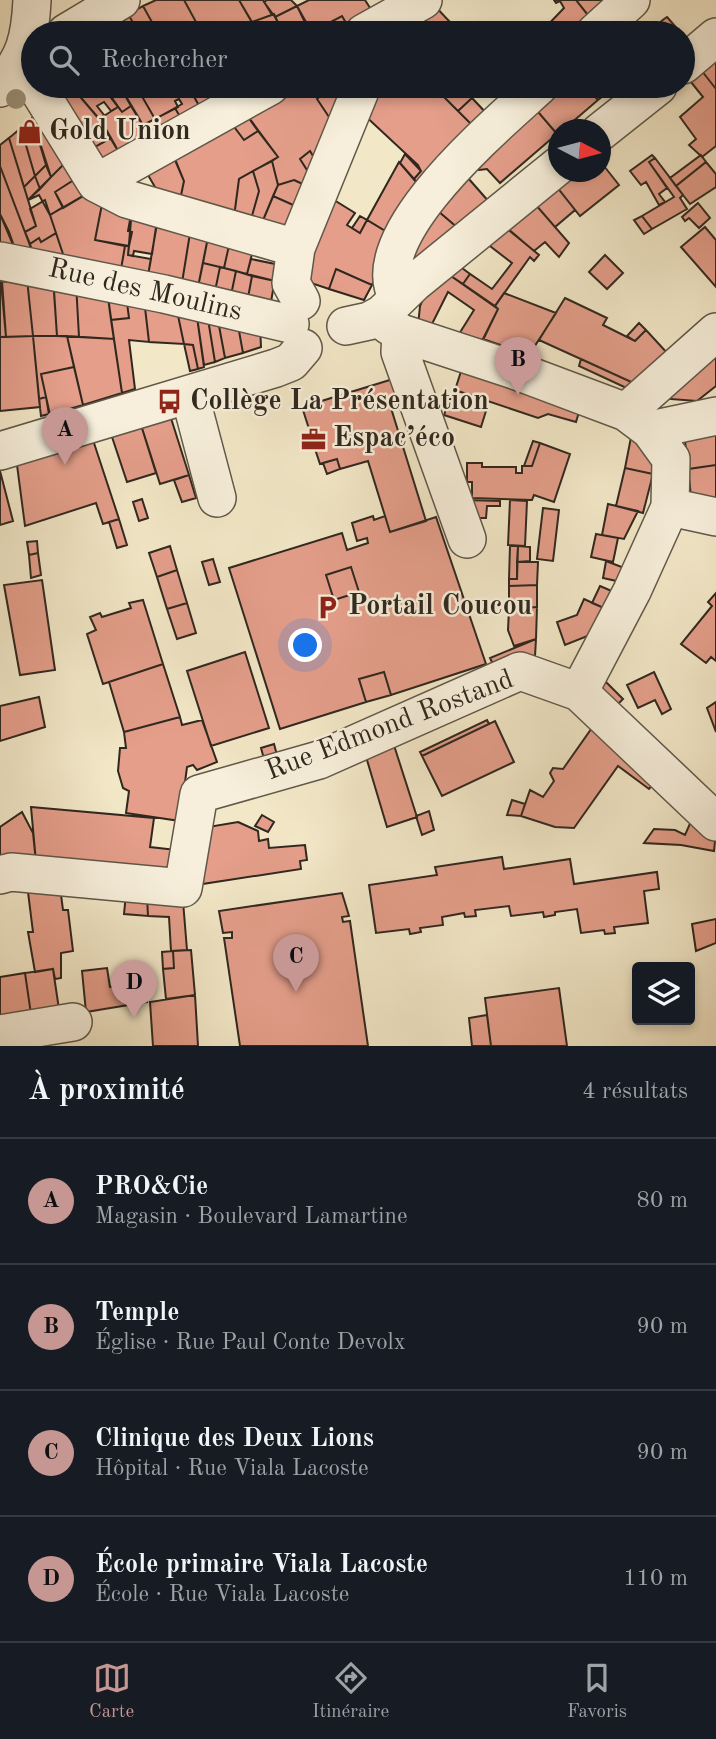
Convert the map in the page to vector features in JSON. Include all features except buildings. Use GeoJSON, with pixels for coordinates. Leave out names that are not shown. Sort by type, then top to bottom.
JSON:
{"type":"FeatureCollection","features":[{"type":"Feature","properties":{"kind":"street"},"geometry":{"type":"LineString","coordinates":[[31,21],[32,0]]}},
{"type":"Feature","properties":{"kind":"street"},"geometry":{"type":"LineString","coordinates":[[86,21],[121,0]]}},
{"type":"Feature","properties":{"kind":"street"},"geometry":{"type":"LineString","coordinates":[[376,21],[423,0]]}},
{"type":"Feature","properties":{"kind":"street"},"geometry":{"type":"LineString","coordinates":[[609,21],[631,0]]}},
{"type":"Feature","properties":{"kind":"street"},"geometry":{"type":"LineString","coordinates":[[695,55],[716,37]]}},
{"type":"Feature","properties":{"kind":"street"},"geometry":{"type":"LineString","coordinates":[[41,98],[96,183],[127,199],[296,248]]}},
{"type":"Feature","properties":{"kind":"street"},"geometry":{"type":"LineString","coordinates":[[96,183],[248,98]]}},
{"type":"Feature","properties":{"kind":"street"},"geometry":{"type":"LineString","coordinates":[[0,451],[190,396],[291,362],[298,324],[292,283],[296,248],[357,98]]}},
{"type":"Feature","properties":{"kind":"street"},"geometry":{"type":"LineString","coordinates":[[467,539],[400,352],[394,315],[393,257],[430,193],[478,142],[526,98]]}},
{"type":"Feature","properties":{"kind":"street"},"geometry":{"type":"LineString","coordinates":[[611,123],[643,98]]}},
{"type":"Feature","properties":{"kind":"street"},"geometry":{"type":"LineString","coordinates":[[346,327],[394,315],[548,175]]}},
{"type":"Feature","properties":{"kind":"street","name":"Rue des Moulins"},"geometry":{"type":"LineString","coordinates":[[0,261],[126,285],[298,324]]}},
{"type":"Feature","properties":{"kind":"street"},"geometry":{"type":"LineString","coordinates":[[317,295],[334,300],[345,314],[346,327],[341,341],[332,349],[314,352],[298,324],[317,295]]}},
{"type":"Feature","properties":{"kind":"street"},"geometry":{"type":"LineString","coordinates":[[394,315],[514,370],[638,421],[716,416]]}},
{"type":"Feature","properties":{"kind":"street"},"geometry":{"type":"LineString","coordinates":[[638,421],[716,332]]}},
{"type":"Feature","properties":{"kind":"street"},"geometry":{"type":"LineString","coordinates":[[190,396],[217,498]]}},
{"type":"Feature","properties":{"kind":"street"},"geometry":{"type":"LineString","coordinates":[[638,421],[671,459],[670,507],[632,591],[579,692],[707,814]]}},
{"type":"Feature","properties":{"kind":"street"},"geometry":{"type":"LineString","coordinates":[[670,507],[716,517]]}},
{"type":"Feature","properties":{"kind":"street","name":"Rue Edmond Rostand"},"geometry":{"type":"LineString","coordinates":[[0,875],[11,872],[183,888],[200,794],[319,760],[520,671],[579,692]]}},
{"type":"Feature","properties":{"kind":"street"},"geometry":{"type":"LineString","coordinates":[[0,1034],[73,1022]]}},
{"type":"Feature","properties":{"kind":"place","name":"Gold Union"},"geometry":{"type":"Point","coordinates":[29,132]}},
{"type":"Feature","properties":{"kind":"place","name":"Temple"},"geometry":{"type":"Point","coordinates":[518,395]}},
{"type":"Feature","properties":{"kind":"place","name":"Collège La Présentation"},"geometry":{"type":"Point","coordinates":[170,402]}},
{"type":"Feature","properties":{"kind":"place","name":"Espac’éco"},"geometry":{"type":"Point","coordinates":[313,439]}},
{"type":"Feature","properties":{"kind":"place","name":"PRO&Cie"},"geometry":{"type":"Point","coordinates":[65,465]}},
{"type":"Feature","properties":{"kind":"place","name":"Portail Coucou"},"geometry":{"type":"Point","coordinates":[328,607]}},
{"type":"Feature","properties":{"kind":"place","name":"Clinique des Deux Lions"},"geometry":{"type":"Point","coordinates":[296,992]}},
{"type":"Feature","properties":{"kind":"place","name":"École primaire Viala Lacoste"},"geometry":{"type":"Point","coordinates":[134,1018]}}]}
